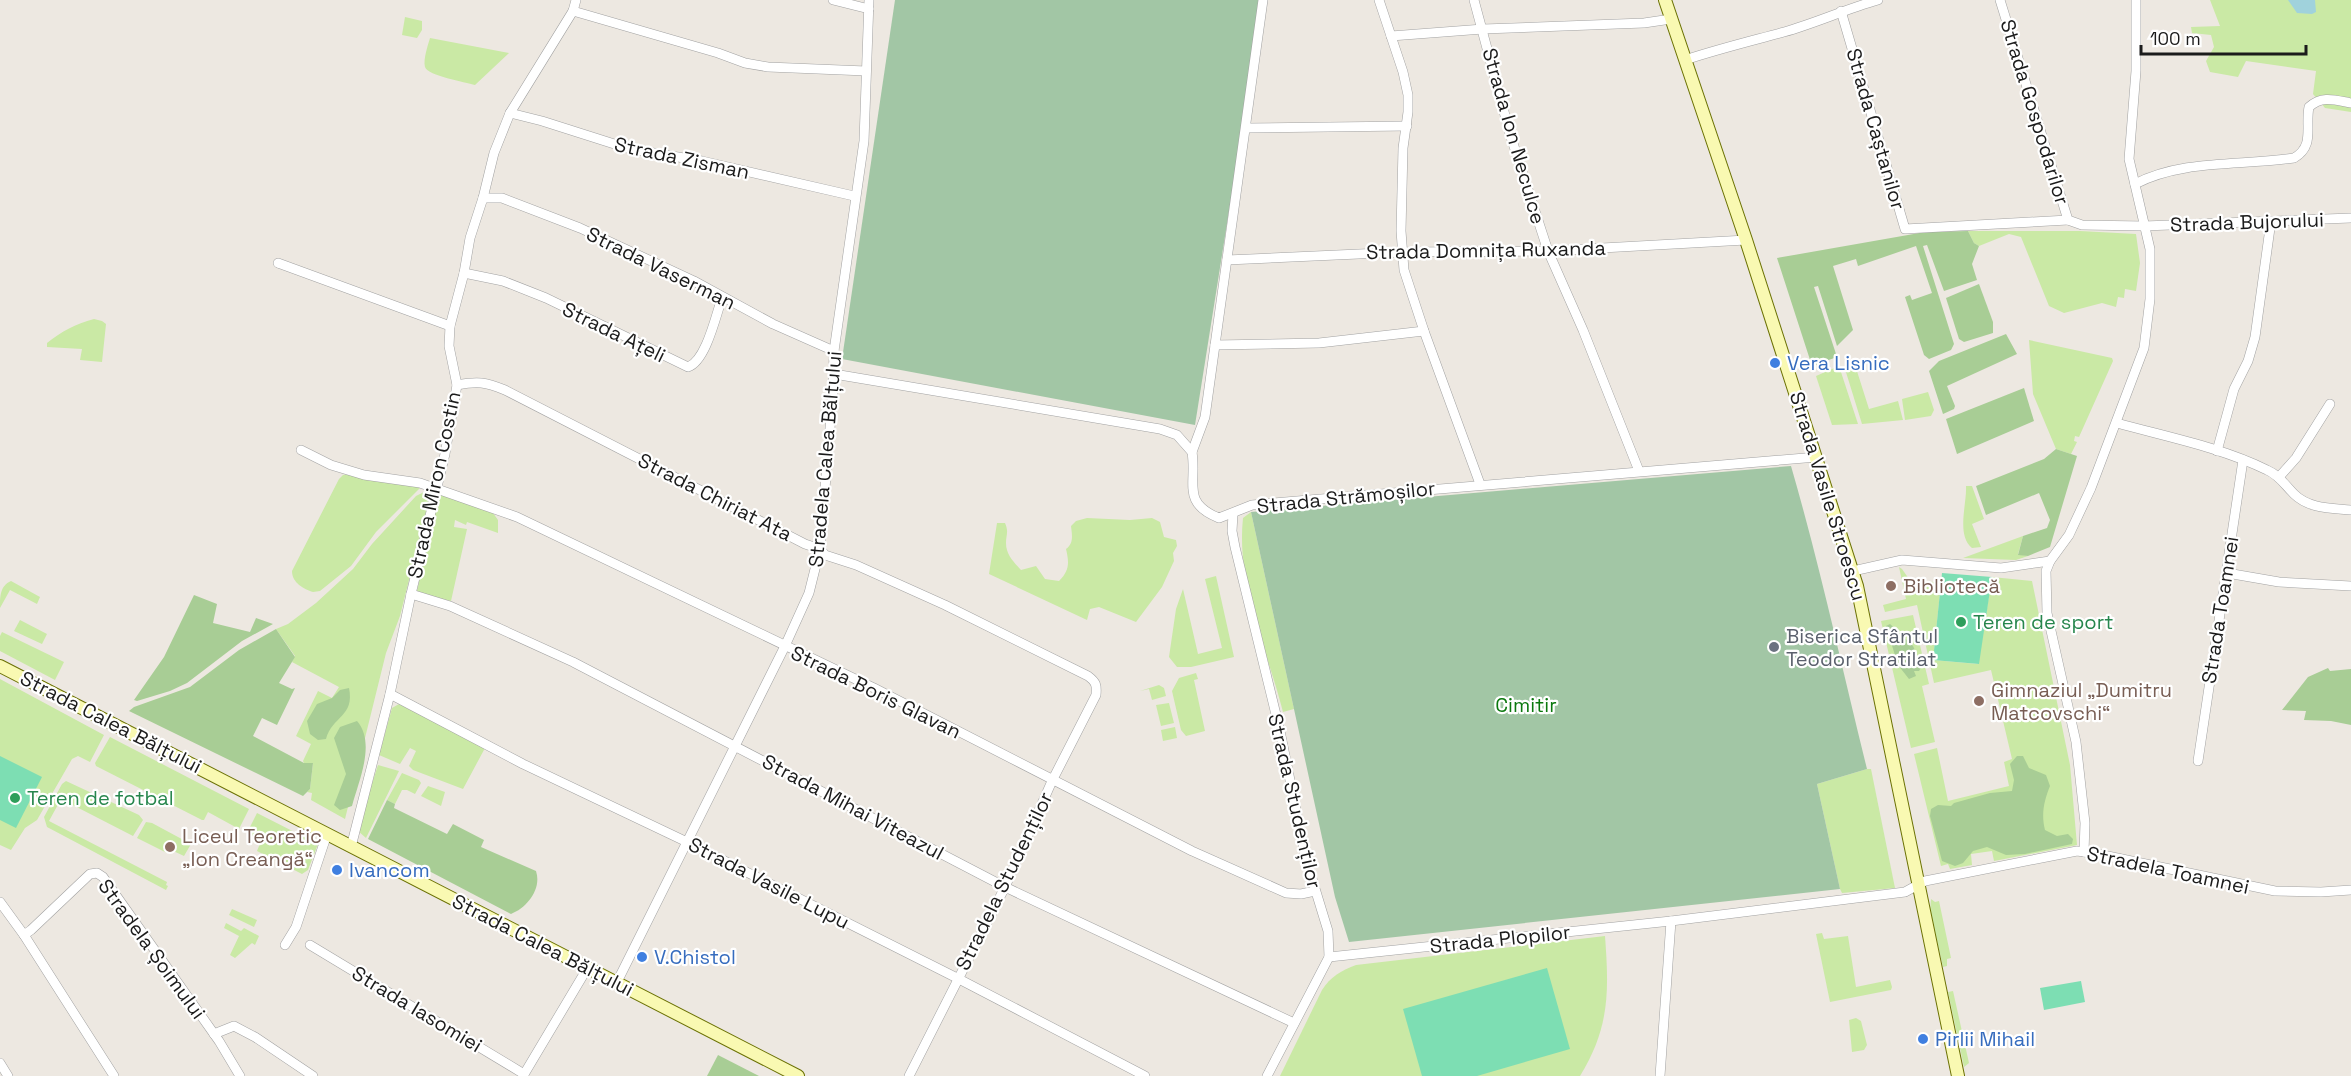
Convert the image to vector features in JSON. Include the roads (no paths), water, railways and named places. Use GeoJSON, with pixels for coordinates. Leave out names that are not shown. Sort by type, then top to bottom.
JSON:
{"type":"FeatureCollection","features":[{"type":"Feature","properties":{"kind":"main road","name":"Strada Vasile Stroescu"},"geometry":{"type":"LineString","coordinates":[[1665,0],[1746,240],[1853,571],[1958,1076]]}},
{"type":"Feature","properties":{"kind":"main road","name":"Strada Calea Bălțului"},"geometry":{"type":"LineString","coordinates":[[0,666],[798,1076]]}},
{"type":"Feature","properties":{"kind":"street","name":"Strada Miron Costin"},"geometry":{"type":"LineString","coordinates":[[351,847],[390,694],[411,594],[445,454],[457,385],[449,346],[450,326],[464,273],[470,238],[494,153],[510,113],[573,11],[576,0]]}},
{"type":"Feature","properties":{"kind":"street"},"geometry":{"type":"LineString","coordinates":[[833,0],[869,4]]}},
{"type":"Feature","properties":{"kind":"street"},"geometry":{"type":"LineString","coordinates":[[834,374],[1161,429],[1177,435],[1192,452],[1205,417],[1263,0]]}},
{"type":"Feature","properties":{"kind":"street"},"geometry":{"type":"LineString","coordinates":[[1379,0],[1408,95],[1407,126],[1403,148],[1404,270],[1480,484]]}},
{"type":"Feature","properties":{"kind":"street","name":"Strada Ion Neculce"},"geometry":{"type":"LineString","coordinates":[[1474,0],[1510,134],[1548,251],[1583,330],[1639,471]]}},
{"type":"Feature","properties":{"kind":"street"},"geometry":{"type":"LineString","coordinates":[[1685,60],[1749,40],[1785,32],[1878,0]]}},
{"type":"Feature","properties":{"kind":"street","name":"Strada Gospodarilor"},"geometry":{"type":"LineString","coordinates":[[2000,0],[2068,220],[2082,225],[2144,226]]}},
{"type":"Feature","properties":{"kind":"street"},"geometry":{"type":"LineString","coordinates":[[2084,852],[2085,823],[2076,742],[2047,613],[2045,581],[2050,561],[2069,535],[2117,423],[2144,348],[2148,324],[2150,249],[2129,159],[2136,71],[2136,0]]}},
{"type":"Feature","properties":{"kind":"street","name":"Stradela Calea Bălțului"},"geometry":{"type":"LineString","coordinates":[[617,982],[736,746],[809,593],[820,549],[834,351],[854,196],[864,141],[869,4]]}},
{"type":"Feature","properties":{"kind":"street"},"geometry":{"type":"LineString","coordinates":[[573,11],[745,63],[768,67],[866,70]]}},
{"type":"Feature","properties":{"kind":"street","name":"Strada Caștanilor"},"geometry":{"type":"LineString","coordinates":[[1841,11],[1905,229],[2068,220]]}},
{"type":"Feature","properties":{"kind":"street"},"geometry":{"type":"LineString","coordinates":[[1391,36],[1671,19]]}},
{"type":"Feature","properties":{"kind":"street"},"geometry":{"type":"LineString","coordinates":[[2135,184],[2147,178],[2192,168],[2294,158],[2307,145],[2310,135],[2307,119],[2309,107],[2320,100],[2330,99],[2351,104]]}},
{"type":"Feature","properties":{"kind":"street","name":"Strada Zisman"},"geometry":{"type":"LineString","coordinates":[[510,113],[630,148],[702,161],[854,196]]}},
{"type":"Feature","properties":{"kind":"street"},"geometry":{"type":"LineString","coordinates":[[1247,128],[1407,126]]}},
{"type":"Feature","properties":{"kind":"street","name":"Strada Vaserman"},"geometry":{"type":"LineString","coordinates":[[483,198],[502,198],[580,228],[694,281],[773,324],[834,351]]}},
{"type":"Feature","properties":{"kind":"street","name":"Strada Bujorului"},"geometry":{"type":"LineString","coordinates":[[2144,226],[2351,218]]}},
{"type":"Feature","properties":{"kind":"street"},"geometry":{"type":"LineString","coordinates":[[2217,451],[2234,389],[2248,361],[2255,337],[2271,222]]}},
{"type":"Feature","properties":{"kind":"street","name":"Strada Domnița Ruxanda"},"geometry":{"type":"LineString","coordinates":[[1227,260],[1403,252],[1548,251],[1746,240]]}},
{"type":"Feature","properties":{"kind":"street"},"geometry":{"type":"LineString","coordinates":[[278,263],[450,326]]}},
{"type":"Feature","properties":{"kind":"street","name":"Strada Ațeli"},"geometry":{"type":"LineString","coordinates":[[464,273],[503,281],[546,298],[688,367],[693,365],[704,350],[722,298]]}},
{"type":"Feature","properties":{"kind":"street"},"geometry":{"type":"LineString","coordinates":[[1215,345],[1319,343],[1424,331]]}},
{"type":"Feature","properties":{"kind":"street","name":"Strada Chiriat Ata"},"geometry":{"type":"LineString","coordinates":[[457,385],[486,382],[505,390],[805,544],[820,549],[825,555],[856,565],[945,605],[1088,676],[1097,686]]}},
{"type":"Feature","properties":{"kind":"street"},"geometry":{"type":"LineString","coordinates":[[2279,477],[2296,458],[2330,404]]}},
{"type":"Feature","properties":{"kind":"street"},"geometry":{"type":"LineString","coordinates":[[2117,423],[2243,460],[2279,477],[2296,496],[2305,502],[2322,508],[2351,510]]}},
{"type":"Feature","properties":{"kind":"street","name":"Strada Boris Glavan"},"geometry":{"type":"LineString","coordinates":[[301,450],[331,465],[364,475],[408,480],[517,517],[874,688],[1192,851],[1286,893],[1315,891]]}},
{"type":"Feature","properties":{"kind":"street","name":"Strada Strămoșilor"},"geometry":{"type":"LineString","coordinates":[[1192,452],[1191,488],[1194,498],[1208,513],[1219,518],[1252,505],[1817,457]]}},
{"type":"Feature","properties":{"kind":"street","name":"Strada Toamnei"},"geometry":{"type":"LineString","coordinates":[[2198,761],[2205,700],[2227,573],[2243,460]]}},
{"type":"Feature","properties":{"kind":"street","name":"Strada Studenților"},"geometry":{"type":"LineString","coordinates":[[1233,514],[1232,531],[1235,548],[1280,731],[1306,859],[1328,931],[1329,957]]}},
{"type":"Feature","properties":{"kind":"street"},"geometry":{"type":"LineString","coordinates":[[1853,571],[1902,560],[2001,568],[2050,561]]}},
{"type":"Feature","properties":{"kind":"street"},"geometry":{"type":"LineString","coordinates":[[2227,573],[2279,582],[2351,586]]}},
{"type":"Feature","properties":{"kind":"street","name":"Strada Mihai Viteazul"},"geometry":{"type":"LineString","coordinates":[[411,594],[450,606],[573,662],[1005,887],[1294,1023]]}},
{"type":"Feature","properties":{"kind":"street","name":"Stradela Studenților"},"geometry":{"type":"LineString","coordinates":[[909,1076],[1005,887],[1052,781],[1096,694],[1097,686]]}},
{"type":"Feature","properties":{"kind":"street","name":"Strada Vasile Lupu"},"geometry":{"type":"LineString","coordinates":[[390,694],[523,764],[687,842],[957,978],[1145,1076]]}},
{"type":"Feature","properties":{"kind":"street"},"geometry":{"type":"LineString","coordinates":[[285,945],[299,918],[327,834]]}},
{"type":"Feature","properties":{"kind":"street","name":"Stradela Toamnei"},"geometry":{"type":"LineString","coordinates":[[1917,885],[1925,881],[2077,851],[2275,891],[2351,890]]}},
{"type":"Feature","properties":{"kind":"street","name":"Stradela Șoimului"},"geometry":{"type":"LineString","coordinates":[[24,934],[32,930],[84,879],[90,874],[97,873],[112,888],[214,1034],[240,1076]]}},
{"type":"Feature","properties":{"kind":"street","name":"Strada Plopilor"},"geometry":{"type":"LineString","coordinates":[[1329,957],[1671,921],[1905,892],[1917,885]]}},
{"type":"Feature","properties":{"kind":"street"},"geometry":{"type":"LineString","coordinates":[[0,902],[24,934],[114,1076]]}},
{"type":"Feature","properties":{"kind":"street"},"geometry":{"type":"LineString","coordinates":[[1660,1076],[1671,921]]}},
{"type":"Feature","properties":{"kind":"street","name":"Strada Iasomiei"},"geometry":{"type":"LineString","coordinates":[[310,945],[523,1075]]}},
{"type":"Feature","properties":{"kind":"street"},"geometry":{"type":"LineString","coordinates":[[1267,1076],[1329,957]]}},
{"type":"Feature","properties":{"kind":"street"},"geometry":{"type":"LineString","coordinates":[[523,1075],[588,967]]}},
{"type":"Feature","properties":{"kind":"street"},"geometry":{"type":"LineString","coordinates":[[214,1034],[234,1026],[255,1037],[313,1076]]}},
{"type":"Feature","properties":{"kind":"street"},"geometry":{"type":"LineString","coordinates":[[0,1063],[8,1076]]}},
{"type":"Feature","properties":{"kind":"water"},"geometry":{"type":"Polygon","coordinates":[[[2288,0],[2315,0],[2316,12],[2297,13],[2288,0]]]}},
{"type":"Feature","properties":{"kind":"place","name":"Vera Lisnic"},"geometry":{"type":"Point","coordinates":[1775,363]}},
{"type":"Feature","properties":{"kind":"place","name":"Bibliotecă"},"geometry":{"type":"Point","coordinates":[1891,586]}},
{"type":"Feature","properties":{"kind":"place","name":"Teren de sport"},"geometry":{"type":"Point","coordinates":[1961,622]}},
{"type":"Feature","properties":{"kind":"place","name":"Biserica Sfântul Teodor Stratilat"},"geometry":{"type":"Point","coordinates":[1774,647]}},
{"type":"Feature","properties":{"kind":"place","name":"Gimnaziul „Dumitru Matcovschi“"},"geometry":{"type":"Point","coordinates":[1979,701]}},
{"type":"Feature","properties":{"kind":"place","name":"Teren de fotbal"},"geometry":{"type":"Point","coordinates":[15,798]}},
{"type":"Feature","properties":{"kind":"place","name":"Liceul Teoretic „Ion Creangă“"},"geometry":{"type":"Point","coordinates":[170,847]}},
{"type":"Feature","properties":{"kind":"place","name":"Ivancom"},"geometry":{"type":"Point","coordinates":[337,870]}},
{"type":"Feature","properties":{"kind":"place","name":"V.Chistol"},"geometry":{"type":"Point","coordinates":[642,957]}},
{"type":"Feature","properties":{"kind":"place","name":"Pirlii Mihail"},"geometry":{"type":"Point","coordinates":[1923,1039]}},
{"type":"Feature","properties":{"kind":"park label","name":"Cimitir"},"geometry":{"type":"Point","coordinates":[1526,705]}}]}
